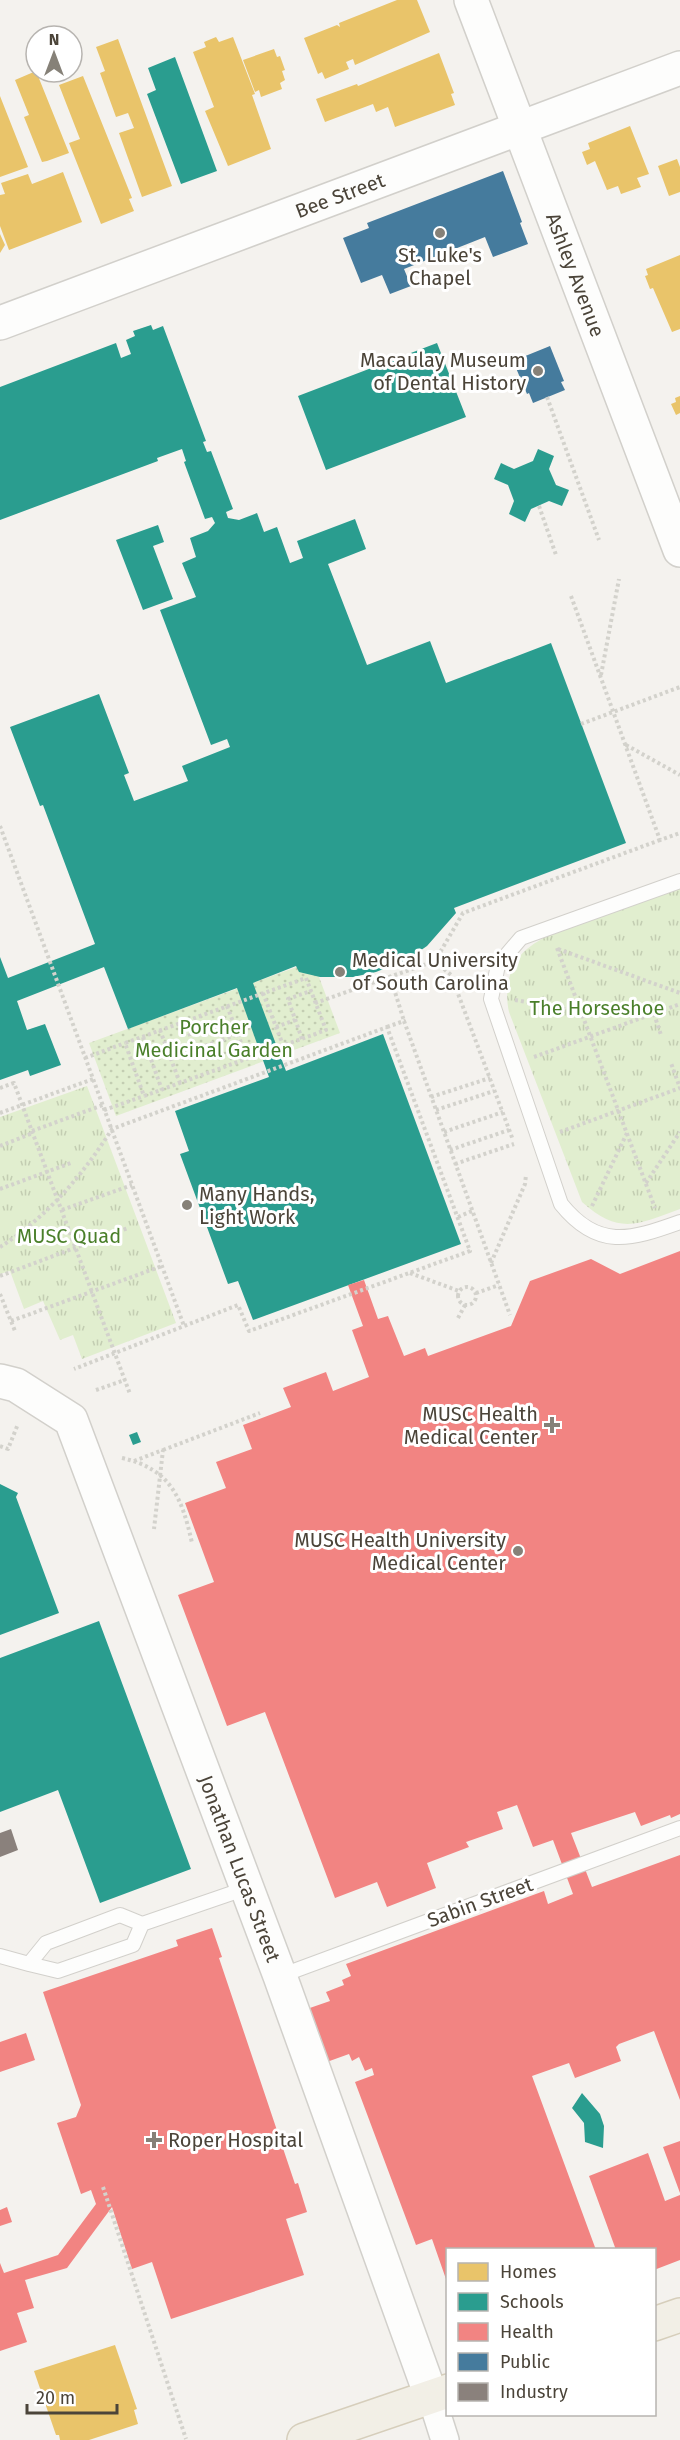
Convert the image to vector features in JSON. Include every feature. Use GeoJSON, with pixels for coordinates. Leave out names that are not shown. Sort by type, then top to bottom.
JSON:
{"type":"FeatureCollection","features":[{"type":"Feature","properties":{"kind":"main road"},"geometry":{"type":"LineString","coordinates":[[656,2323],[680,2315]]}},
{"type":"Feature","properties":{"kind":"main road"},"geometry":{"type":"LineString","coordinates":[[304,2440],[439,2394]]}},
{"type":"Feature","properties":{"kind":"street","name":"Ashley Avenue"},"geometry":{"type":"LineString","coordinates":[[471,0],[680,550]]}},
{"type":"Feature","properties":{"kind":"street","name":"Bee Street"},"geometry":{"type":"LineString","coordinates":[[0,323],[680,68]]}},
{"type":"Feature","properties":{"kind":"street","name":"Jonathan Lucas Street"},"geometry":{"type":"LineString","coordinates":[[0,1381],[16,1385],[71,1420],[439,2394]]}},
{"type":"Feature","properties":{"kind":"street"},"geometry":{"type":"LineString","coordinates":[[439,2394],[445,2440]]}},
{"type":"Feature","properties":{"kind":"lane"},"geometry":{"type":"LineString","coordinates":[[680,882],[521,938],[508,950],[498,965],[491,996],[503,1038],[561,1204],[575,1222],[598,1235],[617,1237],[643,1235],[680,1222]]}},
{"type":"Feature","properties":{"kind":"lane","name":"Sabin Street"},"geometry":{"type":"LineString","coordinates":[[280,1976],[680,1828]]}},
{"type":"Feature","properties":{"kind":"lane"},"geometry":{"type":"LineString","coordinates":[[29,1964],[46,1943],[120,1915],[142,1924],[248,1888]]}},
{"type":"Feature","properties":{"kind":"lane"},"geometry":{"type":"LineString","coordinates":[[0,1956],[58,1971],[133,1946],[142,1924]]}},
{"type":"Feature","properties":{"kind":"path"},"geometry":{"type":"LineString","coordinates":[[547,397],[599,540]]}},
{"type":"Feature","properties":{"kind":"path"},"geometry":{"type":"LineString","coordinates":[[539,506],[556,555]]}},
{"type":"Feature","properties":{"kind":"path"},"geometry":{"type":"LineString","coordinates":[[601,676],[619,579]]}},
{"type":"Feature","properties":{"kind":"path"},"geometry":{"type":"LineString","coordinates":[[571,596],[660,840]]}},
{"type":"Feature","properties":{"kind":"path"},"geometry":{"type":"LineString","coordinates":[[581,724],[680,687]]}},
{"type":"Feature","properties":{"kind":"path"},"geometry":{"type":"LineString","coordinates":[[625,744],[680,775]]}},
{"type":"Feature","properties":{"kind":"path"},"geometry":{"type":"LineString","coordinates":[[0,826],[184,1326]]}},
{"type":"Feature","properties":{"kind":"path"},"geometry":{"type":"LineString","coordinates":[[315,1003],[435,960],[463,913],[680,833]]}},
{"type":"Feature","properties":{"kind":"path"},"geometry":{"type":"LineString","coordinates":[[550,927],[662,1228]]}},
{"type":"Feature","properties":{"kind":"path"},"geometry":{"type":"LineString","coordinates":[[558,948],[680,993]]}},
{"type":"Feature","properties":{"kind":"path"},"geometry":{"type":"LineString","coordinates":[[435,960],[451,975],[514,1144],[455,1164]]}},
{"type":"Feature","properties":{"kind":"path"},"geometry":{"type":"LineString","coordinates":[[390,976],[404,1021],[510,1315]]}},
{"type":"Feature","properties":{"kind":"path"},"geometry":{"type":"LineString","coordinates":[[0,1146],[32,1132],[162,1090],[326,1030],[306,978],[85,1058]]}},
{"type":"Feature","properties":{"kind":"path"},"geometry":{"type":"LineString","coordinates":[[302,1039],[288,999],[311,991]]}},
{"type":"Feature","properties":{"kind":"path"},"geometry":{"type":"LineString","coordinates":[[263,993],[283,1046]]}},
{"type":"Feature","properties":{"kind":"path"},"geometry":{"type":"LineString","coordinates":[[491,996],[582,1012]]}},
{"type":"Feature","properties":{"kind":"path"},"geometry":{"type":"LineString","coordinates":[[527,1059],[680,1004]]}},
{"type":"Feature","properties":{"kind":"path"},"geometry":{"type":"LineString","coordinates":[[228,1006],[248,1059]]}},
{"type":"Feature","properties":{"kind":"path"},"geometry":{"type":"LineString","coordinates":[[654,1014],[661,1035]]}},
{"type":"Feature","properties":{"kind":"path"},"geometry":{"type":"LineString","coordinates":[[276,1027],[295,1020]]}},
{"type":"Feature","properties":{"kind":"path"},"geometry":{"type":"LineString","coordinates":[[0,1247],[58,1200],[96,1154],[112,1129],[404,1021]]}},
{"type":"Feature","properties":{"kind":"path"},"geometry":{"type":"LineString","coordinates":[[185,1022],[195,1049]]}},
{"type":"Feature","properties":{"kind":"path"},"geometry":{"type":"LineString","coordinates":[[74,1369],[238,1305],[249,1331],[470,1251],[387,1027]]}},
{"type":"Feature","properties":{"kind":"path"},"geometry":{"type":"LineString","coordinates":[[160,1030],[180,1083]]}},
{"type":"Feature","properties":{"kind":"path"},"geometry":{"type":"LineString","coordinates":[[171,1059],[238,1034]]}},
{"type":"Feature","properties":{"kind":"path"},"geometry":{"type":"LineString","coordinates":[[143,1037],[162,1090]]}},
{"type":"Feature","properties":{"kind":"path"},"geometry":{"type":"LineString","coordinates":[[125,1043],[144,1096]]}},
{"type":"Feature","properties":{"kind":"path"},"geometry":{"type":"LineString","coordinates":[[556,1133],[680,1088],[672,1063]]}},
{"type":"Feature","properties":{"kind":"path"},"geometry":{"type":"LineString","coordinates":[[431,1097],[490,1078]]}},
{"type":"Feature","properties":{"kind":"path"},"geometry":{"type":"LineString","coordinates":[[0,1113],[93,1079]]}},
{"type":"Feature","properties":{"kind":"path"},"geometry":{"type":"LineString","coordinates":[[0,1088],[14,1083],[130,1394]]}},
{"type":"Feature","properties":{"kind":"path"},"geometry":{"type":"LineString","coordinates":[[436,1110],[495,1091]]}},
{"type":"Feature","properties":{"kind":"path"},"geometry":{"type":"LineString","coordinates":[[444,1132],[502,1112]]}},
{"type":"Feature","properties":{"kind":"path"},"geometry":{"type":"LineString","coordinates":[[450,1150],[509,1130]]}},
{"type":"Feature","properties":{"kind":"path"},"geometry":{"type":"LineString","coordinates":[[646,1183],[680,1132]]}},
{"type":"Feature","properties":{"kind":"path"},"geometry":{"type":"LineString","coordinates":[[582,1226],[627,1133]]}},
{"type":"Feature","properties":{"kind":"path"},"geometry":{"type":"LineString","coordinates":[[0,1189],[71,1162]]}},
{"type":"Feature","properties":{"kind":"path"},"geometry":{"type":"LineString","coordinates":[[491,1263],[525,1184],[527,1178],[523,1167]]}},
{"type":"Feature","properties":{"kind":"path"},"geometry":{"type":"LineString","coordinates":[[62,1210],[132,1185]]}},
{"type":"Feature","properties":{"kind":"path"},"geometry":{"type":"LineString","coordinates":[[458,1217],[472,1211]]}},
{"type":"Feature","properties":{"kind":"path"},"geometry":{"type":"LineString","coordinates":[[0,1276],[128,1228]]}},
{"type":"Feature","properties":{"kind":"path"},"geometry":{"type":"LineString","coordinates":[[11,1321],[162,1266]]}},
{"type":"Feature","properties":{"kind":"path"},"geometry":{"type":"LineString","coordinates":[[410,1273],[459,1291]]}},
{"type":"Feature","properties":{"kind":"path"},"geometry":{"type":"LineString","coordinates":[[476,1293],[499,1285]]}},
{"type":"Feature","properties":{"kind":"path"},"geometry":{"type":"LineString","coordinates":[[466,1286],[472,1288],[476,1293],[475,1302],[465,1305],[459,1300],[459,1291],[466,1286]]}},
{"type":"Feature","properties":{"kind":"path"},"geometry":{"type":"LineString","coordinates":[[0,1294],[15,1331]]}},
{"type":"Feature","properties":{"kind":"path"},"geometry":{"type":"LineString","coordinates":[[458,1318],[465,1305]]}},
{"type":"Feature","properties":{"kind":"path"},"geometry":{"type":"LineString","coordinates":[[96,1390],[125,1380]]}},
{"type":"Feature","properties":{"kind":"path"},"geometry":{"type":"LineString","coordinates":[[134,1461],[260,1413]]}},
{"type":"Feature","properties":{"kind":"path"},"geometry":{"type":"LineString","coordinates":[[0,1446],[8,1449],[19,1423]]}},
{"type":"Feature","properties":{"kind":"path"},"geometry":{"type":"LineString","coordinates":[[154,1529],[163,1450]]}},
{"type":"Feature","properties":{"kind":"path"},"geometry":{"type":"LineString","coordinates":[[122,1458],[134,1461],[160,1475],[178,1494],[192,1543]]}},
{"type":"Feature","properties":{"kind":"path"},"geometry":{"type":"LineString","coordinates":[[103,2187],[186,2439]]}},
{"type":"Feature","properties":{"kind":"green space","name":"The Horseshoe"},"geometry":{"type":"Polygon","coordinates":[[[680,885],[680,1209],[640,1223],[618,1223],[595,1212],[582,1202],[509,1012],[507,995],[509,978],[521,955],[541,939],[680,885]]]}},
{"type":"Feature","properties":{"kind":"green space","name":"Porcher Medicinal Garden"},"geometry":{"type":"Polygon","coordinates":[[[313,961],[340,1033],[116,1116],[89,1043],[313,961]]]}},
{"type":"Feature","properties":{"kind":"green space","name":"MUSC Quad"},"geometry":{"type":"Polygon","coordinates":[[[87,1086],[176,1323],[82,1359],[73,1335],[60,1340],[43,1301],[24,1309],[10,1271],[0,1274],[0,1117],[87,1086]]]}},
{"type":"Feature","properties":{"kind":"building: Homes"},"geometry":{"type":"Polygon","coordinates":[[[397,0],[417,0],[430,32],[355,65],[353,59],[346,62],[349,69],[325,79],[322,72],[318,74],[304,38],[337,25],[340,27],[339,23],[397,0]]]}},
{"type":"Feature","properties":{"kind":"building: Homes"},"geometry":{"type":"Polygon","coordinates":[[[216,37],[219,42],[233,37],[255,94],[252,95],[271,149],[228,166],[205,111],[214,107],[193,52],[206,47],[204,42],[216,37]]]}},
{"type":"Feature","properties":{"kind":"building: Homes"},"geometry":{"type":"Polygon","coordinates":[[[118,39],[172,186],[142,197],[119,133],[134,128],[128,113],[116,117],[100,73],[105,71],[96,47],[118,39]]]}},
{"type":"Feature","properties":{"kind":"building: Homes"},"geometry":{"type":"Polygon","coordinates":[[[274,49],[277,57],[280,56],[285,70],[282,71],[285,80],[280,83],[282,89],[261,97],[259,90],[255,92],[243,60],[274,49]]]}},
{"type":"Feature","properties":{"kind":"building: Homes"},"geometry":{"type":"Polygon","coordinates":[[[439,53],[454,93],[451,94],[455,105],[395,127],[388,107],[376,112],[373,104],[325,122],[316,99],[357,84],[358,86],[439,53]]]}},
{"type":"Feature","properties":{"kind":"building: Homes"},"geometry":{"type":"Polygon","coordinates":[[[24,76],[24,84],[41,84],[69,153],[42,162],[24,117],[29,115],[15,80],[24,76]]]}},
{"type":"Feature","properties":{"kind":"building: Homes"},"geometry":{"type":"Polygon","coordinates":[[[84,78],[132,198],[129,199],[134,211],[101,224],[69,143],[80,139],[59,85],[84,84],[84,78]]]}},
{"type":"Feature","properties":{"kind":"building: Homes"},"geometry":{"type":"Polygon","coordinates":[[[0,96],[28,167],[0,177],[0,96]]]}},
{"type":"Feature","properties":{"kind":"building: Homes"},"geometry":{"type":"Polygon","coordinates":[[[630,126],[649,174],[637,178],[641,187],[621,194],[618,186],[607,190],[595,161],[587,165],[582,152],[590,149],[588,143],[630,126]]]}},
{"type":"Feature","properties":{"kind":"building: Homes"},"geometry":{"type":"Polygon","coordinates":[[[677,159],[680,167],[680,192],[669,196],[658,166],[677,159]]]}},
{"type":"Feature","properties":{"kind":"building: Homes"},"geometry":{"type":"Polygon","coordinates":[[[63,172],[82,222],[9,250],[0,226],[0,195],[5,194],[1,183],[28,174],[32,184],[63,172]]]}},
{"type":"Feature","properties":{"kind":"building: Homes"},"geometry":{"type":"Polygon","coordinates":[[[0,234],[5,245],[0,253],[0,234]]]}},
{"type":"Feature","properties":{"kind":"building: Homes"},"geometry":{"type":"Polygon","coordinates":[[[680,255],[680,329],[672,332],[653,288],[650,289],[645,276],[648,275],[646,269],[680,255]]]}},
{"type":"Feature","properties":{"kind":"building: Homes"},"geometry":{"type":"Polygon","coordinates":[[[680,396],[680,413],[676,415],[671,404],[676,402],[675,398],[680,396]]]}},
{"type":"Feature","properties":{"kind":"building: Homes"},"geometry":{"type":"Polygon","coordinates":[[[115,2345],[137,2409],[134,2410],[138,2424],[89,2440],[60,2440],[59,2435],[56,2435],[34,2371],[115,2345]]]}},
{"type":"Feature","properties":{"kind":"building: Schools"},"geometry":{"type":"Polygon","coordinates":[[[175,57],[217,171],[181,184],[147,94],[156,90],[148,68],[175,57]]]}},
{"type":"Feature","properties":{"kind":"building: Schools"},"geometry":{"type":"Polygon","coordinates":[[[151,325],[153,330],[163,326],[206,441],[203,442],[207,452],[211,451],[233,509],[226,512],[228,518],[239,520],[257,513],[264,532],[277,527],[290,563],[303,558],[297,541],[355,519],[366,549],[328,564],[367,665],[430,641],[446,683],[551,643],[626,843],[454,908],[456,913],[427,946],[408,959],[376,972],[353,977],[320,977],[299,972],[296,966],[253,983],[286,1071],[383,1034],[461,1244],[253,1320],[238,1281],[228,1284],[180,1154],[189,1151],[175,1111],[269,1077],[237,988],[128,1029],[104,967],[17,1001],[27,1030],[45,1024],[61,1065],[30,1076],[28,1070],[0,1080],[0,957],[8,978],[95,944],[43,805],[40,806],[10,727],[99,694],[129,773],[124,775],[134,801],[188,781],[182,766],[230,747],[227,739],[211,745],[160,610],[196,597],[182,563],[196,557],[190,538],[208,531],[215,523],[212,517],[205,519],[184,462],[186,461],[182,449],[157,458],[158,461],[0,520],[0,387],[116,343],[121,358],[131,354],[126,340],[135,336],[133,331],[151,325]]]}},
{"type":"Feature","properties":{"kind":"building: Schools"},"geometry":{"type":"Polygon","coordinates":[[[437,343],[466,417],[326,470],[298,396],[437,343]]]}},
{"type":"Feature","properties":{"kind":"building: Schools"},"geometry":{"type":"Polygon","coordinates":[[[538,449],[554,456],[549,469],[556,485],[569,490],[562,506],[549,501],[531,509],[525,522],[509,514],[514,501],[508,485],[494,479],[501,463],[514,469],[533,461],[538,449]]]}},
{"type":"Feature","properties":{"kind":"building: Schools"},"geometry":{"type":"Polygon","coordinates":[[[158,525],[164,542],[153,546],[173,599],[143,610],[116,540],[158,525]]]}},
{"type":"Feature","properties":{"kind":"building: Schools"},"geometry":{"type":"Polygon","coordinates":[[[137,1432],[141,1442],[133,1445],[129,1435],[137,1432]]]}},
{"type":"Feature","properties":{"kind":"building: Schools"},"geometry":{"type":"Polygon","coordinates":[[[0,1484],[18,1493],[16,1497],[59,1613],[0,1635],[0,1484]]]}},
{"type":"Feature","properties":{"kind":"building: Schools"},"geometry":{"type":"Polygon","coordinates":[[[99,1621],[191,1869],[100,1903],[58,1790],[0,1812],[0,1658],[99,1621]]]}},
{"type":"Feature","properties":{"kind":"building: Schools"},"geometry":{"type":"Polygon","coordinates":[[[582,2093],[600,2114],[604,2126],[603,2148],[585,2142],[584,2123],[572,2108],[582,2093]]]}},
{"type":"Feature","properties":{"kind":"building: Health"},"geometry":{"type":"Polygon","coordinates":[[[680,1251],[680,1814],[671,1818],[670,1815],[641,1826],[635,1812],[571,1833],[592,1887],[680,1855],[680,2100],[654,2031],[619,2044],[616,2047],[621,2061],[575,2078],[569,2063],[532,2076],[595,2248],[446,2248],[446,2279],[432,2239],[416,2245],[355,2082],[374,2075],[372,2068],[365,2071],[359,2057],[352,2061],[349,2054],[324,2063],[304,2010],[330,2001],[326,1992],[344,1985],[342,1980],[351,1976],[346,1964],[544,1891],[548,1904],[573,1894],[553,1840],[533,1847],[517,1805],[497,1812],[503,1829],[466,1842],[469,1847],[427,1863],[436,1888],[387,1907],[377,1882],[335,1898],[265,1712],[227,1726],[178,1595],[214,1582],[185,1503],[226,1488],[216,1462],[252,1449],[243,1425],[291,1407],[283,1388],[326,1372],[333,1391],[369,1377],[352,1330],[363,1326],[348,1285],[364,1280],[378,1319],[388,1316],[404,1356],[425,1348],[428,1356],[511,1326],[530,1281],[591,1259],[620,1274],[680,1251]]]}},
{"type":"Feature","properties":{"kind":"building: Health"},"geometry":{"type":"Polygon","coordinates":[[[212,1928],[222,1957],[219,1958],[295,2184],[298,2183],[307,2212],[286,2219],[304,2275],[171,2319],[152,2262],[132,2269],[112,2207],[67,2268],[25,2280],[34,2308],[17,2313],[27,2342],[0,2351],[0,2263],[4,2273],[58,2255],[96,2204],[91,2190],[81,2194],[57,2123],[76,2117],[81,2105],[43,1992],[178,1946],[176,1940],[212,1928]]]}},
{"type":"Feature","properties":{"kind":"building: Health"},"geometry":{"type":"Polygon","coordinates":[[[26,2033],[35,2060],[0,2072],[0,2042],[26,2033]]]}},
{"type":"Feature","properties":{"kind":"building: Health"},"geometry":{"type":"Polygon","coordinates":[[[680,2141],[680,2193],[663,2147],[680,2141]]]}},
{"type":"Feature","properties":{"kind":"building: Health"},"geometry":{"type":"Polygon","coordinates":[[[648,2153],[665,2201],[680,2195],[680,2260],[656,2269],[656,2248],[615,2248],[589,2176],[648,2153]]]}},
{"type":"Feature","properties":{"kind":"building: Health"},"geometry":{"type":"Polygon","coordinates":[[[7,2207],[12,2222],[0,2226],[0,2210],[7,2207]]]}},
{"type":"Feature","properties":{"kind":"building: Public","name":"St. Luke's Chapel"},"geometry":{"type":"Polygon","coordinates":[[[503,171],[528,244],[493,257],[485,237],[404,269],[411,286],[390,294],[382,275],[361,283],[343,238],[369,228],[367,223],[503,171]]]}},
{"type":"Feature","properties":{"kind":"building: Public","name":"Macaulay Museum of Dental History"},"geometry":{"type":"Polygon","coordinates":[[[550,346],[564,381],[561,382],[565,390],[533,403],[513,361],[550,346]]]}},
{"type":"Feature","properties":{"kind":"building: Industry"},"geometry":{"type":"Polygon","coordinates":[[[11,1829],[18,1850],[0,1857],[0,1833],[11,1829]]]}},
{"type":"Feature","properties":{"kind":"place","name":"St. Luke's Chapel"},"geometry":{"type":"Point","coordinates":[440,233]}},
{"type":"Feature","properties":{"kind":"place","name":"Macaulay Museum of Dental History"},"geometry":{"type":"Point","coordinates":[538,371]}},
{"type":"Feature","properties":{"kind":"place","name":"Medical University of South Carolina"},"geometry":{"type":"Point","coordinates":[340,972]}},
{"type":"Feature","properties":{"kind":"place","name":"Many Hands, Light Work"},"geometry":{"type":"Point","coordinates":[187,1205]}},
{"type":"Feature","properties":{"kind":"place","name":"MUSC Health Medical Center"},"geometry":{"type":"Point","coordinates":[552,1425]}},
{"type":"Feature","properties":{"kind":"place","name":"MUSC Health University Medical Center"},"geometry":{"type":"Point","coordinates":[518,1551]}},
{"type":"Feature","properties":{"kind":"place","name":"Roper Hospital"},"geometry":{"type":"Point","coordinates":[154,2140]}}]}
